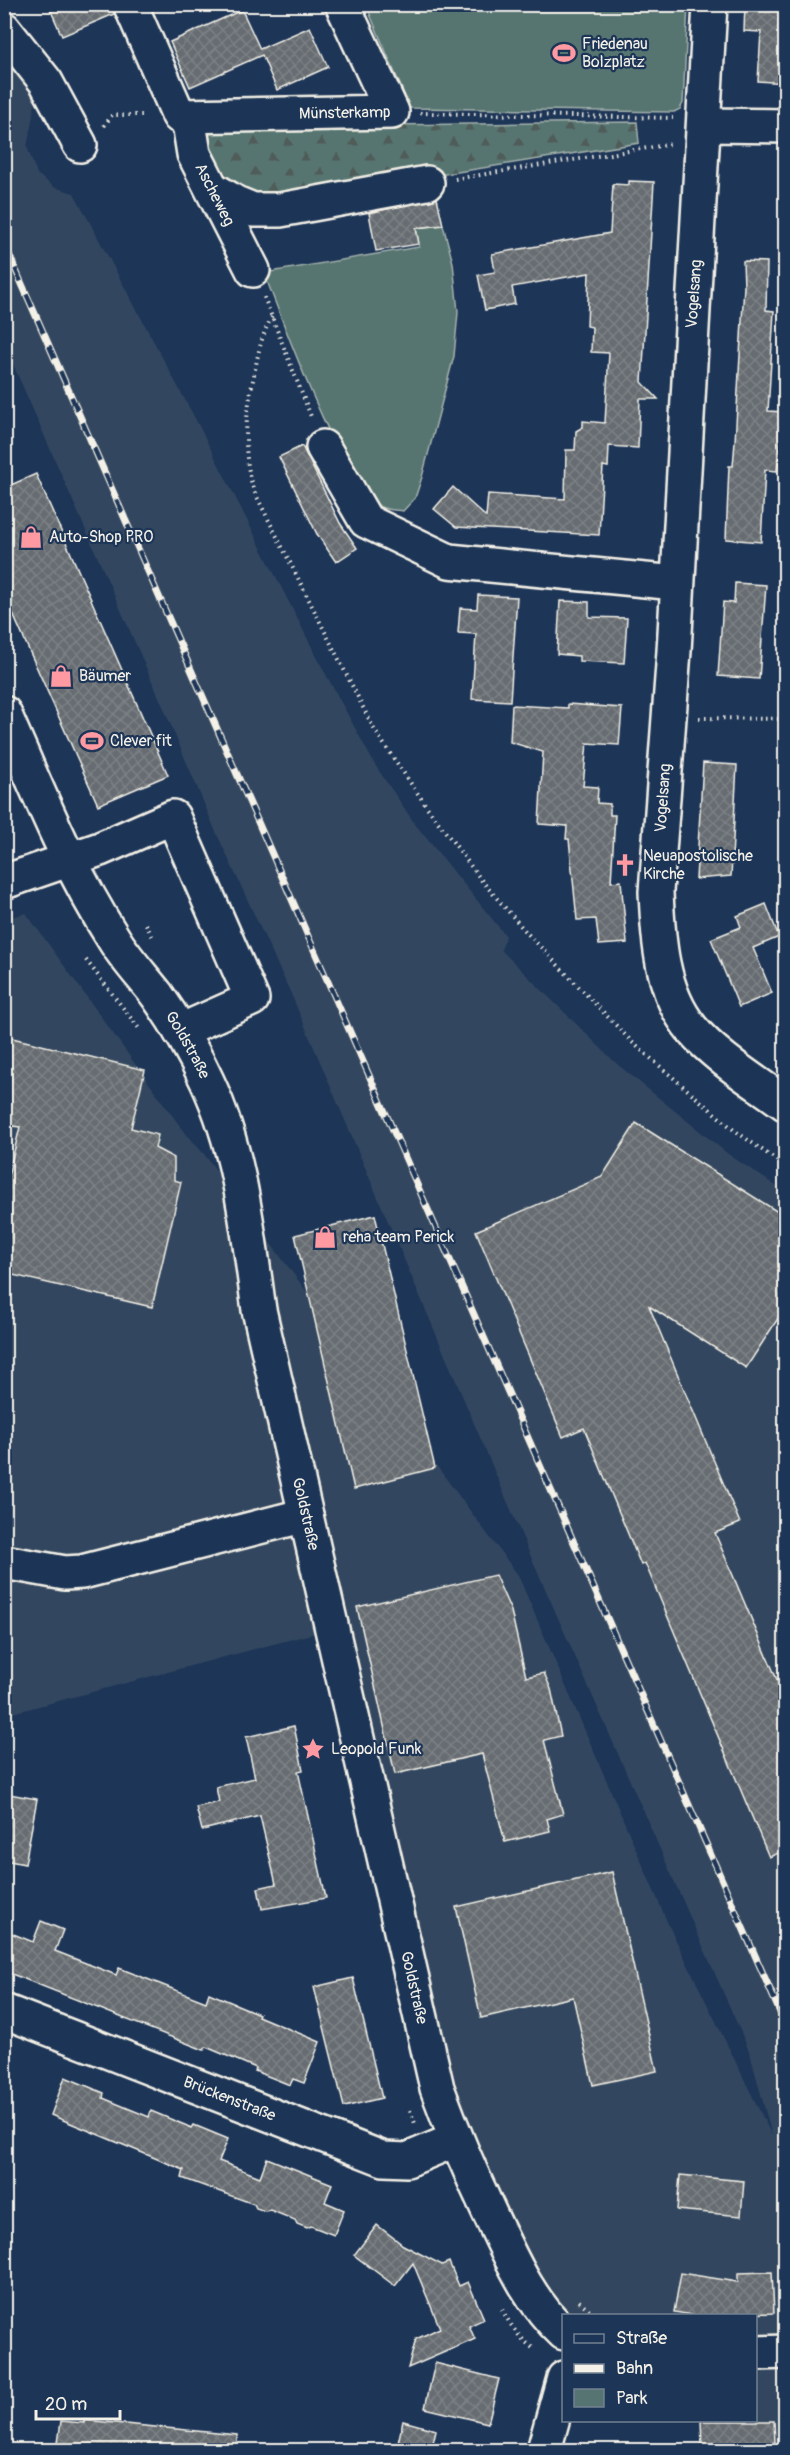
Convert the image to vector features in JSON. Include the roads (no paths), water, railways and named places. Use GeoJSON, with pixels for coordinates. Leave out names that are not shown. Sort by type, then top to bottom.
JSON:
{"type":"FeatureCollection","features":[{"type":"Feature","properties":{"kind":"street","name":"Ascheweg"},"geometry":{"type":"LineString","coordinates":[[130,4],[184,116],[194,154],[253,270]]}},
{"type":"Feature","properties":{"kind":"street","name":"Münsterkamp"},"geometry":{"type":"LineString","coordinates":[[184,116],[392,112],[342,4]]}},
{"type":"Feature","properties":{"kind":"street","name":"Vogelsang"},"geometry":{"type":"LineString","coordinates":[[710,4],[669,718],[656,892],[658,924],[667,978],[682,1014],[693,1030],[712,1048],[786,1104]]}},
{"type":"Feature","properties":{"kind":"street"},"geometry":{"type":"LineString","coordinates":[[4,29],[46,82],[80,145]]}},
{"type":"Feature","properties":{"kind":"street"},"geometry":{"type":"LineString","coordinates":[[704,128],[786,126]]}},
{"type":"Feature","properties":{"kind":"street"},"geometry":{"type":"LineString","coordinates":[[213,189],[253,210],[280,210],[427,183]]}},
{"type":"Feature","properties":{"kind":"street"},"geometry":{"type":"LineString","coordinates":[[323,447],[366,521],[449,561],[676,584]]}},
{"type":"Feature","properties":{"kind":"street","name":"Goldstraße"},"geometry":{"type":"LineString","coordinates":[[4,713],[58,865],[157,995],[180,1031],[208,1081],[230,1139],[243,1197],[259,1310],[437,2088],[455,2140],[515,2267],[545,2316],[562,2331]]}},
{"type":"Feature","properties":{"kind":"street"},"geometry":{"type":"LineString","coordinates":[[4,882],[58,865],[174,817],[252,999],[180,1031]]}},
{"type":"Feature","properties":{"kind":"street"},"geometry":{"type":"LineString","coordinates":[[4,1562],[65,1573],[82,1572],[306,1515]]}},
{"type":"Feature","properties":{"kind":"street","name":"Brückenstraße"},"geometry":{"type":"LineString","coordinates":[[4,2011],[384,2159],[407,2160],[455,2140]]}},
{"type":"Feature","properties":{"kind":"street"},"geometry":{"type":"LineString","coordinates":[[757,2353],[786,2352]]}},
{"type":"Feature","properties":{"kind":"street"},"geometry":{"type":"LineString","coordinates":[[544,2451],[562,2385]]}},
{"type":"Feature","properties":{"kind":"railway"},"geometry":{"type":"LineString","coordinates":[[4,243],[786,2026]]}},
{"type":"Feature","properties":{"kind":"place","name":"Friedenau Bolzplatz"},"geometry":{"type":"Point","coordinates":[564,53]}},
{"type":"Feature","properties":{"kind":"place","name":"Auto-Shop PRO"},"geometry":{"type":"Point","coordinates":[31,537]}},
{"type":"Feature","properties":{"kind":"place","name":"Bäumer"},"geometry":{"type":"Point","coordinates":[61,676]}},
{"type":"Feature","properties":{"kind":"place","name":"Clever fit"},"geometry":{"type":"Point","coordinates":[92,741]}},
{"type":"Feature","properties":{"kind":"place","name":"Neuapostolische Kirche"},"geometry":{"type":"Point","coordinates":[625,865]}},
{"type":"Feature","properties":{"kind":"place","name":"reha team Perick"},"geometry":{"type":"Point","coordinates":[325,1237]}},
{"type":"Feature","properties":{"kind":"place","name":"Leopold Funk"},"geometry":{"type":"Point","coordinates":[313,1749]}}]}
